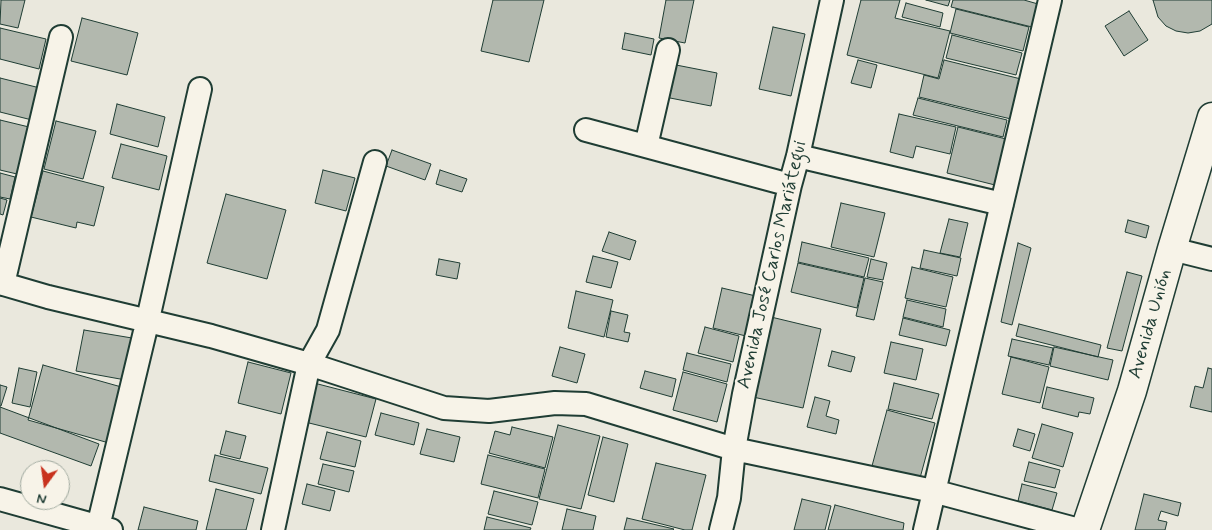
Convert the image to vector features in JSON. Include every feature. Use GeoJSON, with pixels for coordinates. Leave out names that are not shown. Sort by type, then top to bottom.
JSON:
{"type":"FeatureCollection","features":[{"type":"Feature","properties":{"kind":"main road","name":"Avenida Unión"},"geometry":{"type":"LineString","coordinates":[[1085,530],[1132,391],[1172,248],[1212,117]]}},
{"type":"Feature","properties":{"kind":"street","name":"Avenida José Carlos Mariátegui"},"geometry":{"type":"LineString","coordinates":[[721,530],[729,498],[734,449],[744,394],[832,0]]}},
{"type":"Feature","properties":{"kind":"street"},"geometry":{"type":"LineString","coordinates":[[925,530],[1050,0]]}},
{"type":"Feature","properties":{"kind":"street"},"geometry":{"type":"LineString","coordinates":[[61,38],[2,284],[48,297],[211,336],[309,364],[444,408],[489,411],[555,403],[586,404],[734,449],[933,491],[1079,530]]}},
{"type":"Feature","properties":{"kind":"street"},"geometry":{"type":"LineString","coordinates":[[646,146],[668,50]]}},
{"type":"Feature","properties":{"kind":"street"},"geometry":{"type":"LineString","coordinates":[[0,500],[105,528],[148,320],[200,89]]}},
{"type":"Feature","properties":{"kind":"street"},"geometry":{"type":"LineString","coordinates":[[586,130],[790,185]]}},
{"type":"Feature","properties":{"kind":"street"},"geometry":{"type":"LineString","coordinates":[[798,156],[1002,204]]}},
{"type":"Feature","properties":{"kind":"street"},"geometry":{"type":"LineString","coordinates":[[273,530],[309,364],[328,330],[375,162]]}},
{"type":"Feature","properties":{"kind":"street"},"geometry":{"type":"LineString","coordinates":[[1172,248],[1212,260]]}},
{"type":"Feature","properties":{"kind":"building"},"geometry":{"type":"Polygon","coordinates":[[[1,0],[25,0],[18,28],[0,24],[1,0]]]}},
{"type":"Feature","properties":{"kind":"building"},"geometry":{"type":"Polygon","coordinates":[[[493,0],[544,0],[529,62],[481,51],[493,0]]]}},
{"type":"Feature","properties":{"kind":"building"},"geometry":{"type":"Polygon","coordinates":[[[666,0],[694,0],[685,43],[659,38],[666,0]]]}},
{"type":"Feature","properties":{"kind":"building"},"geometry":{"type":"Polygon","coordinates":[[[861,0],[900,0],[895,18],[950,31],[938,78],[847,55],[861,0]]]}},
{"type":"Feature","properties":{"kind":"building"},"geometry":{"type":"Polygon","coordinates":[[[926,0],[950,0],[948,6],[926,0]]]}},
{"type":"Feature","properties":{"kind":"building"},"geometry":{"type":"Polygon","coordinates":[[[953,0],[1024,0],[1038,4],[1032,27],[951,7],[953,0]]]}},
{"type":"Feature","properties":{"kind":"building"},"geometry":{"type":"Polygon","coordinates":[[[1153,0],[1212,0],[1212,24],[1200,31],[1188,33],[1176,31],[1166,26],[1158,17],[1153,0]]]}},
{"type":"Feature","properties":{"kind":"building"},"geometry":{"type":"Polygon","coordinates":[[[906,3],[943,13],[940,27],[902,17],[906,3]]]}},
{"type":"Feature","properties":{"kind":"building"},"geometry":{"type":"Polygon","coordinates":[[[956,9],[1029,27],[1023,51],[950,33],[956,9]]]}},
{"type":"Feature","properties":{"kind":"building"},"geometry":{"type":"Polygon","coordinates":[[[1129,11],[1148,40],[1124,56],[1105,26],[1129,11]]]}},
{"type":"Feature","properties":{"kind":"building"},"geometry":{"type":"Polygon","coordinates":[[[82,18],[138,33],[127,75],[71,61],[82,18]]]}},
{"type":"Feature","properties":{"kind":"building"},"geometry":{"type":"Polygon","coordinates":[[[773,27],[805,34],[791,96],[759,89],[773,27]]]}},
{"type":"Feature","properties":{"kind":"building"},"geometry":{"type":"Polygon","coordinates":[[[0,28],[46,39],[39,69],[0,59],[0,28]]]}},
{"type":"Feature","properties":{"kind":"building"},"geometry":{"type":"Polygon","coordinates":[[[625,33],[654,39],[651,55],[622,49],[625,33]]]}},
{"type":"Feature","properties":{"kind":"building"},"geometry":{"type":"Polygon","coordinates":[[[952,35],[1022,53],[1016,75],[946,58],[952,35]]]}},
{"type":"Feature","properties":{"kind":"building"},"geometry":{"type":"Polygon","coordinates":[[[858,60],[877,65],[871,88],[851,83],[858,60]]]}},
{"type":"Feature","properties":{"kind":"building"},"geometry":{"type":"Polygon","coordinates":[[[944,60],[1021,79],[1011,119],[919,97],[924,75],[939,79],[944,60]]]}},
{"type":"Feature","properties":{"kind":"building"},"geometry":{"type":"Polygon","coordinates":[[[671,64],[717,73],[711,106],[665,97],[671,64]]]}},
{"type":"Feature","properties":{"kind":"building"},"geometry":{"type":"Polygon","coordinates":[[[0,78],[40,88],[32,120],[0,112],[0,78]]]}},
{"type":"Feature","properties":{"kind":"building"},"geometry":{"type":"Polygon","coordinates":[[[918,98],[1007,120],[1003,137],[913,115],[918,98]]]}},
{"type":"Feature","properties":{"kind":"building"},"geometry":{"type":"Polygon","coordinates":[[[117,104],[165,117],[158,147],[110,134],[117,104]]]}},
{"type":"Feature","properties":{"kind":"building"},"geometry":{"type":"Polygon","coordinates":[[[899,114],[956,127],[950,154],[916,146],[913,158],[890,152],[899,114]]]}},
{"type":"Feature","properties":{"kind":"building"},"geometry":{"type":"Polygon","coordinates":[[[0,120],[29,127],[17,174],[0,170],[0,120]]]}},
{"type":"Feature","properties":{"kind":"building"},"geometry":{"type":"Polygon","coordinates":[[[56,121],[96,131],[83,179],[44,169],[56,121]]]}},
{"type":"Feature","properties":{"kind":"building"},"geometry":{"type":"Polygon","coordinates":[[[958,127],[1006,139],[995,185],[947,173],[958,127]]]}},
{"type":"Feature","properties":{"kind":"building"},"geometry":{"type":"Polygon","coordinates":[[[121,144],[167,156],[159,190],[112,178],[121,144]]]}},
{"type":"Feature","properties":{"kind":"building"},"geometry":{"type":"Polygon","coordinates":[[[392,150],[431,164],[425,180],[386,166],[392,150]]]}},
{"type":"Feature","properties":{"kind":"building"},"geometry":{"type":"Polygon","coordinates":[[[323,170],[355,178],[346,211],[315,203],[323,170]]]}},
{"type":"Feature","properties":{"kind":"building"},"geometry":{"type":"Polygon","coordinates":[[[440,170],[467,179],[462,192],[436,184],[440,170]]]}},
{"type":"Feature","properties":{"kind":"building"},"geometry":{"type":"Polygon","coordinates":[[[43,171],[104,187],[94,226],[77,222],[76,228],[31,217],[43,171]]]}},
{"type":"Feature","properties":{"kind":"building"},"geometry":{"type":"Polygon","coordinates":[[[0,173],[15,177],[10,199],[0,197],[0,173]]]}},
{"type":"Feature","properties":{"kind":"building"},"geometry":{"type":"Polygon","coordinates":[[[226,194],[286,210],[267,279],[207,263],[226,194]]]}},
{"type":"Feature","properties":{"kind":"building"},"geometry":{"type":"Polygon","coordinates":[[[0,198],[7,200],[3,215],[0,214],[0,198]]]}},
{"type":"Feature","properties":{"kind":"building"},"geometry":{"type":"Polygon","coordinates":[[[841,203],[885,213],[874,257],[831,247],[841,203]]]}},
{"type":"Feature","properties":{"kind":"building"},"geometry":{"type":"Polygon","coordinates":[[[949,219],[968,223],[960,257],[940,253],[949,219]]]}},
{"type":"Feature","properties":{"kind":"building"},"geometry":{"type":"Polygon","coordinates":[[[1128,220],[1149,226],[1146,238],[1125,232],[1128,220]]]}},
{"type":"Feature","properties":{"kind":"building"},"geometry":{"type":"Polygon","coordinates":[[[609,232],[636,241],[630,260],[602,251],[609,232]]]}},
{"type":"Feature","properties":{"kind":"building"},"geometry":{"type":"Polygon","coordinates":[[[802,242],[869,258],[864,277],[798,262],[802,242]]]}},
{"type":"Feature","properties":{"kind":"building"},"geometry":{"type":"Polygon","coordinates":[[[1018,243],[1031,248],[1012,325],[1001,322],[1018,243]]]}},
{"type":"Feature","properties":{"kind":"building"},"geometry":{"type":"Polygon","coordinates":[[[924,250],[961,258],[957,276],[920,268],[924,250]]]}},
{"type":"Feature","properties":{"kind":"building"},"geometry":{"type":"Polygon","coordinates":[[[593,256],[618,262],[611,288],[586,282],[593,256]]]}},
{"type":"Feature","properties":{"kind":"building"},"geometry":{"type":"Polygon","coordinates":[[[439,259],[460,263],[457,279],[436,275],[439,259]]]}},
{"type":"Feature","properties":{"kind":"building"},"geometry":{"type":"Polygon","coordinates":[[[871,259],[887,263],[883,280],[867,277],[871,259]]]}},
{"type":"Feature","properties":{"kind":"building"},"geometry":{"type":"Polygon","coordinates":[[[798,263],[864,278],[857,308],[791,292],[798,263]]]}},
{"type":"Feature","properties":{"kind":"building"},"geometry":{"type":"Polygon","coordinates":[[[912,267],[953,277],[946,307],[905,298],[912,267]]]}},
{"type":"Feature","properties":{"kind":"building"},"geometry":{"type":"Polygon","coordinates":[[[1127,272],[1142,276],[1122,351],[1107,348],[1127,272]]]}},
{"type":"Feature","properties":{"kind":"building"},"geometry":{"type":"Polygon","coordinates":[[[865,278],[883,282],[874,320],[856,316],[865,278]]]}},
{"type":"Feature","properties":{"kind":"building"},"geometry":{"type":"Polygon","coordinates":[[[722,288],[760,297],[750,337],[713,328],[722,288]]]}},
{"type":"Feature","properties":{"kind":"building"},"geometry":{"type":"Polygon","coordinates":[[[576,291],[613,300],[604,337],[568,328],[576,291]]]}},
{"type":"Feature","properties":{"kind":"building"},"geometry":{"type":"Polygon","coordinates":[[[907,300],[946,309],[943,327],[903,317],[907,300]]]}},
{"type":"Feature","properties":{"kind":"building"},"geometry":{"type":"Polygon","coordinates":[[[611,311],[628,315],[624,332],[630,333],[628,342],[606,337],[611,311]]]}},
{"type":"Feature","properties":{"kind":"building"},"geometry":{"type":"Polygon","coordinates":[[[771,317],[821,329],[803,408],[753,397],[771,317]]]}},
{"type":"Feature","properties":{"kind":"building"},"geometry":{"type":"Polygon","coordinates":[[[903,318],[950,330],[946,346],[899,335],[903,318]]]}},
{"type":"Feature","properties":{"kind":"building"},"geometry":{"type":"Polygon","coordinates":[[[1019,324],[1101,345],[1098,357],[1016,336],[1019,324]]]}},
{"type":"Feature","properties":{"kind":"building"},"geometry":{"type":"Polygon","coordinates":[[[705,327],[739,336],[733,362],[698,353],[705,327]]]}},
{"type":"Feature","properties":{"kind":"building"},"geometry":{"type":"Polygon","coordinates":[[[84,330],[138,339],[131,381],[76,371],[84,330]]]}},
{"type":"Feature","properties":{"kind":"building"},"geometry":{"type":"Polygon","coordinates":[[[1012,339],[1053,348],[1049,365],[1008,356],[1012,339]]]}},
{"type":"Feature","properties":{"kind":"building"},"geometry":{"type":"Polygon","coordinates":[[[891,342],[923,349],[916,380],[884,373],[891,342]]]}},
{"type":"Feature","properties":{"kind":"building"},"geometry":{"type":"Polygon","coordinates":[[[560,347],[585,354],[577,383],[552,376],[560,347]]]}},
{"type":"Feature","properties":{"kind":"building"},"geometry":{"type":"Polygon","coordinates":[[[1054,347],[1113,360],[1108,380],[1050,366],[1054,347]]]}},
{"type":"Feature","properties":{"kind":"building"},"geometry":{"type":"Polygon","coordinates":[[[832,351],[855,357],[851,372],[828,366],[832,351]]]}},
{"type":"Feature","properties":{"kind":"building"},"geometry":{"type":"Polygon","coordinates":[[[687,353],[731,364],[727,382],[683,370],[687,353]]]}},
{"type":"Feature","properties":{"kind":"building"},"geometry":{"type":"Polygon","coordinates":[[[1011,357],[1049,367],[1040,403],[1002,394],[1011,357]]]}},
{"type":"Feature","properties":{"kind":"building"},"geometry":{"type":"Polygon","coordinates":[[[248,362],[291,373],[281,414],[238,403],[248,362]]]}},
{"type":"Feature","properties":{"kind":"building"},"geometry":{"type":"Polygon","coordinates":[[[43,365],[125,388],[109,443],[28,420],[43,365]]]}},
{"type":"Feature","properties":{"kind":"building"},"geometry":{"type":"Polygon","coordinates":[[[19,368],[37,372],[30,407],[12,403],[19,368]]]}},
{"type":"Feature","properties":{"kind":"building"},"geometry":{"type":"Polygon","coordinates":[[[1208,368],[1212,369],[1212,412],[1190,407],[1195,386],[1203,388],[1208,368]]]}},
{"type":"Feature","properties":{"kind":"building"},"geometry":{"type":"Polygon","coordinates":[[[645,371],[676,379],[672,397],[640,388],[645,371]]]}},
{"type":"Feature","properties":{"kind":"building"},"geometry":{"type":"Polygon","coordinates":[[[683,372],[727,384],[717,422],[673,410],[683,372]]]}},
{"type":"Feature","properties":{"kind":"building"},"geometry":{"type":"Polygon","coordinates":[[[314,383],[376,399],[366,437],[305,422],[314,383]]]}},
{"type":"Feature","properties":{"kind":"building"},"geometry":{"type":"Polygon","coordinates":[[[894,383],[939,394],[932,419],[888,409],[894,383]]]}},
{"type":"Feature","properties":{"kind":"building"},"geometry":{"type":"Polygon","coordinates":[[[0,385],[7,387],[1,406],[0,406],[0,385]]]}},
{"type":"Feature","properties":{"kind":"building"},"geometry":{"type":"Polygon","coordinates":[[[1047,387],[1094,398],[1090,414],[1079,412],[1078,417],[1042,408],[1047,387]]]}},
{"type":"Feature","properties":{"kind":"building"},"geometry":{"type":"Polygon","coordinates":[[[815,397],[830,401],[826,416],[839,420],[836,434],[807,427],[815,397]]]}},
{"type":"Feature","properties":{"kind":"building"},"geometry":{"type":"Polygon","coordinates":[[[0,407],[99,444],[91,466],[0,433],[0,407]]]}},
{"type":"Feature","properties":{"kind":"building"},"geometry":{"type":"Polygon","coordinates":[[[887,410],[935,423],[920,478],[872,466],[887,410]]]}},
{"type":"Feature","properties":{"kind":"building"},"geometry":{"type":"Polygon","coordinates":[[[381,413],[419,423],[414,445],[375,435],[381,413]]]}},
{"type":"Feature","properties":{"kind":"building"},"geometry":{"type":"Polygon","coordinates":[[[1042,424],[1073,433],[1063,467],[1032,458],[1042,424]]]}},
{"type":"Feature","properties":{"kind":"building"},"geometry":{"type":"Polygon","coordinates":[[[558,425],[600,436],[581,509],[539,499],[558,425]]]}},
{"type":"Feature","properties":{"kind":"building"},"geometry":{"type":"Polygon","coordinates":[[[512,427],[553,437],[545,468],[489,453],[495,431],[510,435],[512,427]]]}},
{"type":"Feature","properties":{"kind":"building"},"geometry":{"type":"Polygon","coordinates":[[[427,429],[460,437],[454,462],[420,454],[427,429]]]}},
{"type":"Feature","properties":{"kind":"building"},"geometry":{"type":"Polygon","coordinates":[[[1018,429],[1035,434],[1030,451],[1013,446],[1018,429]]]}},
{"type":"Feature","properties":{"kind":"building"},"geometry":{"type":"Polygon","coordinates":[[[226,431],[246,436],[240,459],[220,454],[226,431]]]}},
{"type":"Feature","properties":{"kind":"building"},"geometry":{"type":"Polygon","coordinates":[[[327,432],[361,441],[355,467],[320,459],[327,432]]]}},
{"type":"Feature","properties":{"kind":"building"},"geometry":{"type":"Polygon","coordinates":[[[603,437],[628,444],[614,502],[588,495],[603,437]]]}},
{"type":"Feature","properties":{"kind":"building"},"geometry":{"type":"Polygon","coordinates":[[[215,455],[268,468],[261,494],[209,481],[215,455]]]}},
{"type":"Feature","properties":{"kind":"building"},"geometry":{"type":"Polygon","coordinates":[[[488,455],[545,469],[538,498],[481,484],[488,455]]]}},
{"type":"Feature","properties":{"kind":"building"},"geometry":{"type":"Polygon","coordinates":[[[1029,462],[1060,470],[1055,488],[1024,481],[1029,462]]]}},
{"type":"Feature","properties":{"kind":"building"},"geometry":{"type":"Polygon","coordinates":[[[656,463],[706,475],[692,530],[685,530],[642,519],[656,463]]]}},
{"type":"Feature","properties":{"kind":"building"},"geometry":{"type":"Polygon","coordinates":[[[323,464],[354,471],[349,492],[318,484],[323,464]]]}},
{"type":"Feature","properties":{"kind":"building"},"geometry":{"type":"Polygon","coordinates":[[[307,484],[335,491],[330,511],[302,504],[307,484]]]}},
{"type":"Feature","properties":{"kind":"building"},"geometry":{"type":"Polygon","coordinates":[[[1022,484],[1057,493],[1052,510],[1018,501],[1022,484]]]}},
{"type":"Feature","properties":{"kind":"building"},"geometry":{"type":"Polygon","coordinates":[[[216,489],[254,499],[246,530],[206,530],[216,489]]]}},
{"type":"Feature","properties":{"kind":"building"},"geometry":{"type":"Polygon","coordinates":[[[494,491],[538,502],[532,525],[488,514],[494,491]]]}},
{"type":"Feature","properties":{"kind":"building"},"geometry":{"type":"Polygon","coordinates":[[[1144,494],[1181,503],[1178,516],[1161,511],[1158,520],[1167,522],[1165,530],[1135,530],[1144,494]]]}},
{"type":"Feature","properties":{"kind":"building"},"geometry":{"type":"Polygon","coordinates":[[[802,499],[831,506],[825,530],[794,530],[802,499]]]}},
{"type":"Feature","properties":{"kind":"building"},"geometry":{"type":"Polygon","coordinates":[[[835,505],[904,523],[903,530],[828,530],[835,505]]]}},
{"type":"Feature","properties":{"kind":"building"},"geometry":{"type":"Polygon","coordinates":[[[144,507],[198,521],[196,530],[138,530],[144,507]]]}},
{"type":"Feature","properties":{"kind":"building"},"geometry":{"type":"Polygon","coordinates":[[[567,509],[596,516],[593,530],[562,530],[567,509]]]}},
{"type":"Feature","properties":{"kind":"building"},"geometry":{"type":"Polygon","coordinates":[[[487,517],[531,528],[530,530],[484,530],[487,517]]]}},
{"type":"Feature","properties":{"kind":"building"},"geometry":{"type":"Polygon","coordinates":[[[627,518],[674,529],[624,530],[627,518]]]}}]}
